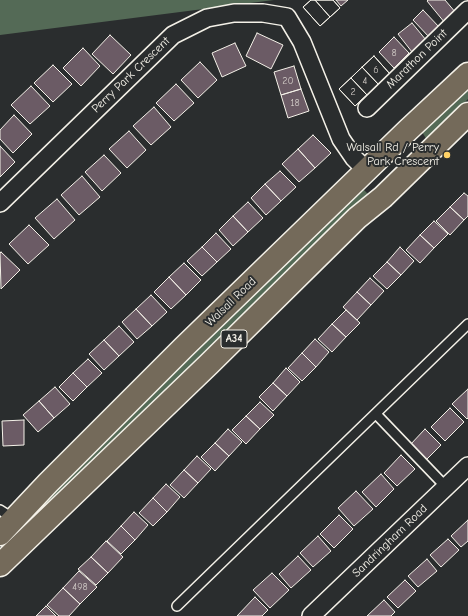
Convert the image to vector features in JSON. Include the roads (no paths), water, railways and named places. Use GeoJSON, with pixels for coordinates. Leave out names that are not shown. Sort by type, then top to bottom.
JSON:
{"type":"FeatureCollection","features":[{"type":"Feature","properties":{"kind":"highway","name":"Walsall Road"},"geometry":{"type":"LineString","coordinates":[[5,521],[468,74]]}},
{"type":"Feature","properties":{"kind":"highway","name":"A34"},"geometry":{"type":"LineString","coordinates":[[0,565],[209,364],[357,218],[383,197],[468,114]]}},
{"type":"Feature","properties":{"kind":"street","name":"Marathon Point"},"geometry":{"type":"LineString","coordinates":[[367,108],[468,10]]}},
{"type":"Feature","properties":{"kind":"street","name":"Perry Park Crescent"},"geometry":{"type":"LineString","coordinates":[[0,203],[173,35],[207,18],[234,13],[263,13],[287,17],[302,42],[341,139],[354,158],[367,171]]}},
{"type":"Feature","properties":{"kind":"street","name":"Sandringham Road"},"geometry":{"type":"LineString","coordinates":[[312,616],[468,466]]}},
{"type":"Feature","properties":{"kind":"lane"},"geometry":{"type":"LineString","coordinates":[[177,606],[468,324]]}},
{"type":"Feature","properties":{"kind":"lane"},"geometry":{"type":"LineString","coordinates":[[376,414],[446,487]]}},
{"type":"Feature","properties":{"kind":"place","name":"Walsall Rd / Perry Park Crescent"},"geometry":{"type":"Point","coordinates":[447,155]}}]}
